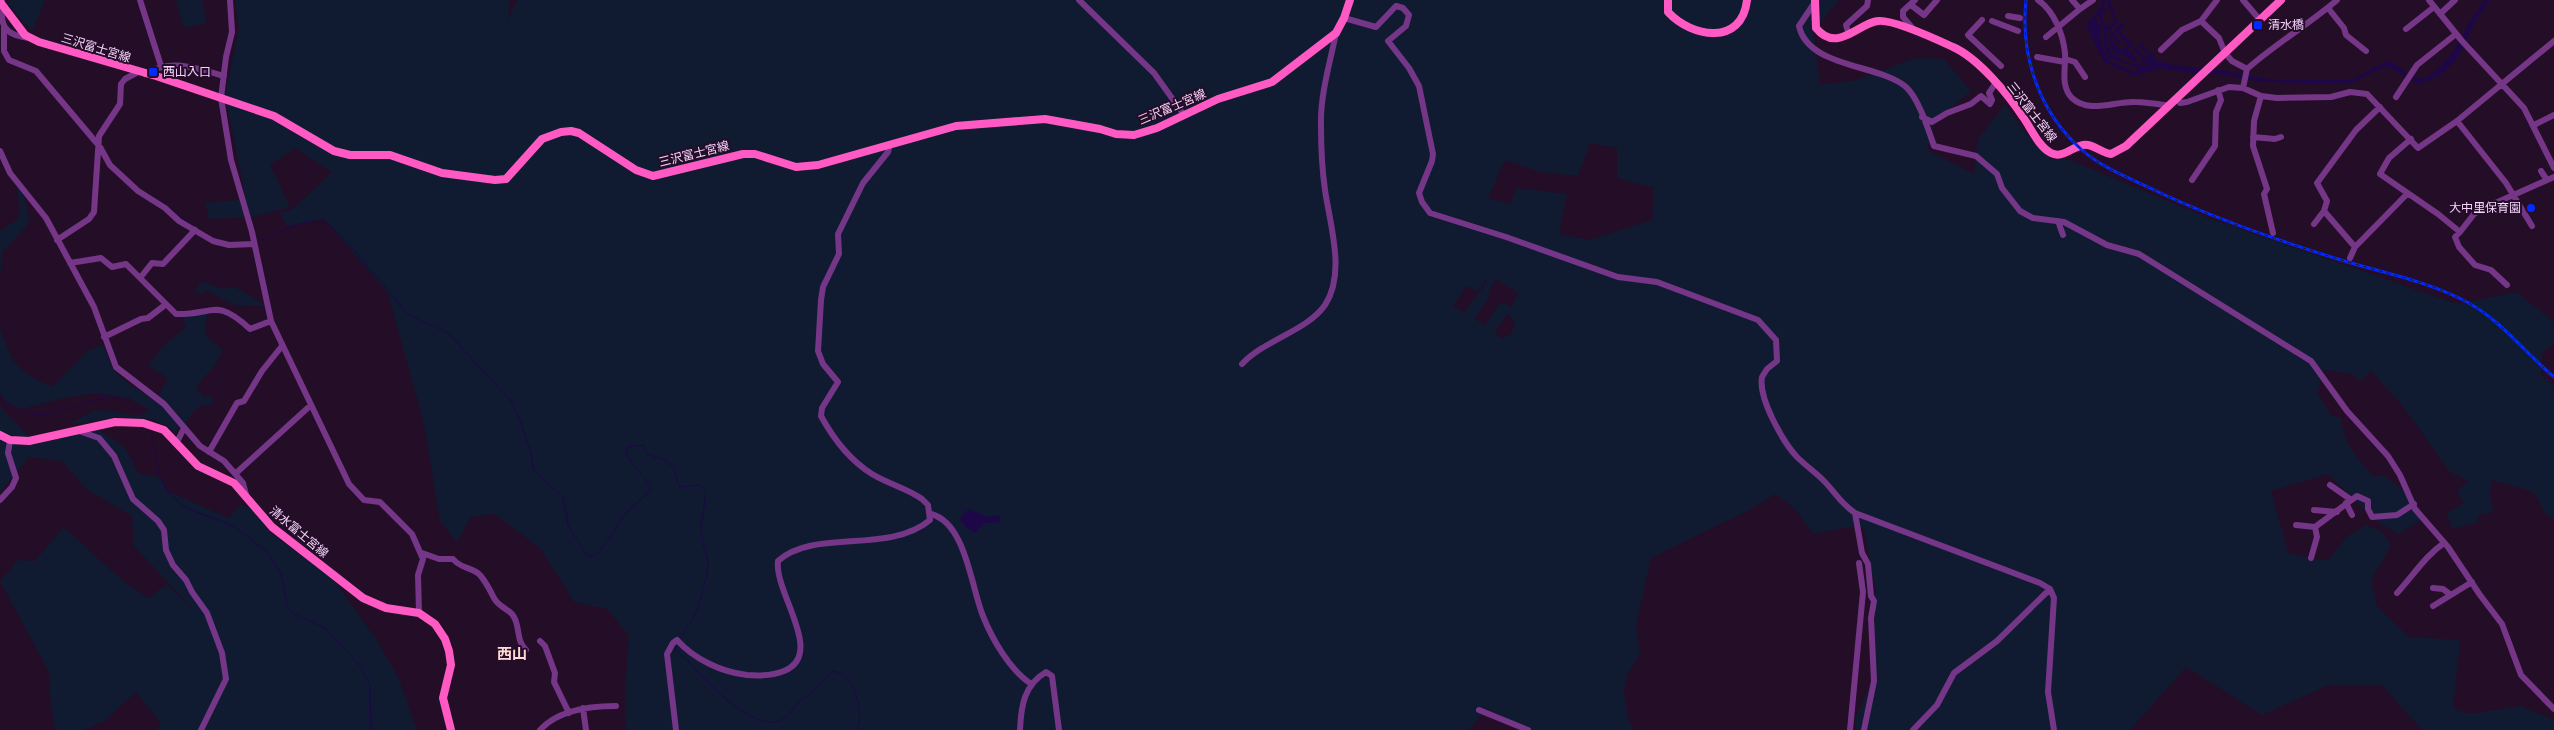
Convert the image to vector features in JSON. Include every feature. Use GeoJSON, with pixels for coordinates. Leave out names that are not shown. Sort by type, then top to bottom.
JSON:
{"type":"FeatureCollection","features":[{"type":"Feature","properties":{"kind":"main road","name":"三沢富士宮線"},"geometry":{"type":"LineString","coordinates":[[30,38],[274,116],[334,151],[350,155],[390,155],[442,173],[495,180],[506,179],[542,139],[560,132],[571,131],[579,133],[636,170],[653,176],[743,154],[755,154],[796,167],[818,165],[956,126],[1045,119],[1100,129],[1116,134],[1134,135],[1184,116],[1218,99],[1272,82],[1336,33],[1344,18],[1350,0]]}},
{"type":"Feature","properties":{"kind":"main road"},"geometry":{"type":"LineString","coordinates":[[1668,0],[1668,12],[1674,18],[1705,34],[1728,30],[1744,16],[1747,0]]}},
{"type":"Feature","properties":{"kind":"main road","name":"三沢富士宮線"},"geometry":{"type":"LineString","coordinates":[[1815,1],[1814,20],[1820,33],[1839,38],[1877,21],[1894,23],[1963,52],[1980,67],[2015,106],[2044,147],[2051,153],[2059,154],[2084,144],[2103,153],[2117,152],[2212,68],[2281,0]]}},
{"type":"Feature","properties":{"kind":"main road"},"geometry":{"type":"LineString","coordinates":[[1,2],[30,38]]}},
{"type":"Feature","properties":{"kind":"main road","name":"清水富士宮線"},"geometry":{"type":"LineString","coordinates":[[0,435],[10,440],[29,441],[115,422],[143,423],[164,430],[198,466],[227,479],[247,498],[272,527],[363,598],[386,608],[419,613]]}},
{"type":"Feature","properties":{"kind":"main road"},"geometry":{"type":"LineString","coordinates":[[419,613],[435,624],[445,639],[449,651],[451,666],[443,698],[451,730]]}},
{"type":"Feature","properties":{"kind":"street"},"geometry":{"type":"LineString","coordinates":[[140,0],[160,66]]}},
{"type":"Feature","properties":{"kind":"street"},"geometry":{"type":"LineString","coordinates":[[230,0],[232,32],[226,57],[221,98],[231,160],[254,242],[271,321],[349,484],[364,500],[380,502],[404,525],[422,553],[423,559],[418,576],[419,613]]}},
{"type":"Feature","properties":{"kind":"street"},"geometry":{"type":"LineString","coordinates":[[1079,0],[1154,73],[1184,116]]}},
{"type":"Feature","properties":{"kind":"street"},"geometry":{"type":"LineString","coordinates":[[1849,35],[1846,25],[1867,6],[1868,0]]}},
{"type":"Feature","properties":{"kind":"street"},"geometry":{"type":"LineString","coordinates":[[1916,32],[1903,17],[1903,11],[1913,2],[1924,15],[1937,0]]}},
{"type":"Feature","properties":{"kind":"street"},"geometry":{"type":"LineString","coordinates":[[2038,0],[2049,9],[2058,27],[2065,61],[2066,89],[2079,103],[2098,106],[2134,102],[2170,106]]}},
{"type":"Feature","properties":{"kind":"street"},"geometry":{"type":"LineString","coordinates":[[2072,0],[2080,9]]}},
{"type":"Feature","properties":{"kind":"street"},"geometry":{"type":"LineString","coordinates":[[2046,37],[2093,0]]}},
{"type":"Feature","properties":{"kind":"street"},"geometry":{"type":"LineString","coordinates":[[2161,50],[2182,30],[2200,20],[2216,0]]}},
{"type":"Feature","properties":{"kind":"street"},"geometry":{"type":"LineString","coordinates":[[2243,0],[2260,20]]}},
{"type":"Feature","properties":{"kind":"street"},"geometry":{"type":"LineString","coordinates":[[2244,85],[2246,72],[2270,49],[2309,24],[2337,0]]}},
{"type":"Feature","properties":{"kind":"street"},"geometry":{"type":"LineString","coordinates":[[2429,0],[2458,36],[2524,108],[2553,163]]}},
{"type":"Feature","properties":{"kind":"street"},"geometry":{"type":"LineString","coordinates":[[2440,14],[2455,0]]}},
{"type":"Feature","properties":{"kind":"street"},"geometry":{"type":"LineString","coordinates":[[1815,1],[1799,26],[1804,39],[1836,60],[1887,77],[1905,86],[1915,98],[1934,146],[1976,156],[1997,174],[2002,188],[2020,211],[2041,221],[2064,222],[2107,245],[2139,254],[2308,358],[2347,411],[2388,456],[2400,475],[2414,504],[2444,542],[2502,624],[2521,675],[2554,709]]}},
{"type":"Feature","properties":{"kind":"street"},"geometry":{"type":"LineString","coordinates":[[1,2],[0,18],[4,28],[4,51],[9,60],[36,71],[97,144],[110,165],[138,191],[195,230],[221,244],[254,242]]}},
{"type":"Feature","properties":{"kind":"street"},"geometry":{"type":"LineString","coordinates":[[1344,18],[1376,27],[1396,6],[1403,8],[1409,15],[1406,26],[1388,41],[1409,68],[1419,86],[1432,154],[1432,161],[1419,193],[1430,213],[1506,237],[1618,278],[1657,282],[1758,320],[1776,340],[1777,360],[1766,368],[1761,382],[1766,402],[1785,442],[1798,458],[1824,482],[1840,502],[1855,513],[2040,583],[2050,589],[2054,598],[2048,692],[2054,730]]}},
{"type":"Feature","properties":{"kind":"street"},"geometry":{"type":"LineString","coordinates":[[2406,29],[2434,7]]}},
{"type":"Feature","properties":{"kind":"street"},"geometry":{"type":"LineString","coordinates":[[2328,8],[2344,28],[2346,35],[2366,51]]}},
{"type":"Feature","properties":{"kind":"street"},"geometry":{"type":"LineString","coordinates":[[2008,16],[2020,18]]}},
{"type":"Feature","properties":{"kind":"street"},"geometry":{"type":"LineString","coordinates":[[1982,20],[1968,34],[2001,66]]}},
{"type":"Feature","properties":{"kind":"street"},"geometry":{"type":"LineString","coordinates":[[2200,20],[2219,38],[2232,61],[2246,72]]}},
{"type":"Feature","properties":{"kind":"street"},"geometry":{"type":"LineString","coordinates":[[1992,21],[2018,31]]}},
{"type":"Feature","properties":{"kind":"street"},"geometry":{"type":"LineString","coordinates":[[4,28],[14,34],[30,38]]}},
{"type":"Feature","properties":{"kind":"street"},"geometry":{"type":"LineString","coordinates":[[1242,364],[1273,340],[1315,316],[1325,305],[1330,292],[1336,254],[1334,229],[1322,167],[1320,125],[1336,33]]}},
{"type":"Feature","properties":{"kind":"street"},"geometry":{"type":"LineString","coordinates":[[2396,97],[2413,74],[2416,65],[2458,36]]}},
{"type":"Feature","properties":{"kind":"street"},"geometry":{"type":"LineString","coordinates":[[2177,99],[2180,103],[2187,102],[2229,86],[2244,85],[2261,96],[2277,98],[2331,96],[2360,92],[2367,94],[2418,148],[2457,121],[2503,84],[2532,57],[2554,41]]}},
{"type":"Feature","properties":{"kind":"street"},"geometry":{"type":"LineString","coordinates":[[2037,57],[2075,62],[2085,77]]}},
{"type":"Feature","properties":{"kind":"street"},"geometry":{"type":"LineString","coordinates":[[57,240],[89,219],[94,212],[97,144],[99,136],[120,104],[121,84],[125,79],[160,66],[201,67],[224,76]]}},
{"type":"Feature","properties":{"kind":"street"},"geometry":{"type":"LineString","coordinates":[[1922,118],[1932,122],[1947,113],[1971,104],[1982,96],[1990,104],[1992,100],[1989,93],[1995,84]]}},
{"type":"Feature","properties":{"kind":"street"},"geometry":{"type":"LineString","coordinates":[[2192,180],[2215,146],[2216,112],[2220,100],[2218,90]]}},
{"type":"Feature","properties":{"kind":"street"},"geometry":{"type":"LineString","coordinates":[[2261,96],[2254,121],[2254,152],[2267,189],[2264,194],[2273,232]]}},
{"type":"Feature","properties":{"kind":"street"},"geometry":{"type":"LineString","coordinates":[[2314,224],[2324,211],[2327,201],[2317,183],[2356,130],[2380,108]]}},
{"type":"Feature","properties":{"kind":"street"},"geometry":{"type":"LineString","coordinates":[[2534,125],[2554,115]]}},
{"type":"Feature","properties":{"kind":"street"},"geometry":{"type":"LineString","coordinates":[[2457,121],[2513,196],[2532,226]]}},
{"type":"Feature","properties":{"kind":"street"},"geometry":{"type":"LineString","coordinates":[[2253,137],[2275,139],[2281,137]]}},
{"type":"Feature","properties":{"kind":"street"},"geometry":{"type":"LineString","coordinates":[[2411,140],[2389,158],[2380,174],[2438,214],[2460,232]]}},
{"type":"Feature","properties":{"kind":"street"},"geometry":{"type":"LineString","coordinates":[[676,730],[667,654],[679,641],[695,657],[735,673],[765,676],[791,668],[798,660],[802,650],[795,623],[777,572],[778,562],[791,551],[805,547],[866,541],[907,534],[930,520],[931,514],[928,505],[922,499],[873,475],[859,464],[834,437],[821,416],[822,408],[838,382],[823,364],[818,351],[818,330],[824,287],[839,254],[838,234],[841,226],[863,183],[888,152],[890,144]]}},
{"type":"Feature","properties":{"kind":"street"},"geometry":{"type":"LineString","coordinates":[[0,151],[10,174],[46,218],[94,306],[116,366],[164,404],[200,446],[224,461],[246,489],[247,498]]}},
{"type":"Feature","properties":{"kind":"street"},"geometry":{"type":"LineString","coordinates":[[2541,171],[2547,180]]}},
{"type":"Feature","properties":{"kind":"street"},"geometry":{"type":"LineString","coordinates":[[2507,286],[2491,270],[2475,265],[2459,247],[2455,237],[2474,214],[2554,177]]}},
{"type":"Feature","properties":{"kind":"street"},"geometry":{"type":"LineString","coordinates":[[2350,258],[2355,247],[2380,219],[2398,205],[2407,194]]}},
{"type":"Feature","properties":{"kind":"street"},"geometry":{"type":"LineString","coordinates":[[2324,211],[2355,247]]}},
{"type":"Feature","properties":{"kind":"street"},"geometry":{"type":"LineString","coordinates":[[2058,222],[2063,234]]}},
{"type":"Feature","properties":{"kind":"street"},"geometry":{"type":"LineString","coordinates":[[140,278],[152,263],[163,264],[195,230]]}},
{"type":"Feature","properties":{"kind":"street"},"geometry":{"type":"LineString","coordinates":[[70,263],[101,258],[112,267],[126,264],[176,314],[220,309],[240,320],[250,329],[271,321]]}},
{"type":"Feature","properties":{"kind":"street"},"geometry":{"type":"LineString","coordinates":[[104,337],[148,318],[165,305]]}},
{"type":"Feature","properties":{"kind":"street"},"geometry":{"type":"LineString","coordinates":[[209,452],[237,403],[244,401],[262,371],[282,346]]}},
{"type":"Feature","properties":{"kind":"street"},"geometry":{"type":"LineString","coordinates":[[235,474],[311,405]]}},
{"type":"Feature","properties":{"kind":"street"},"geometry":{"type":"LineString","coordinates":[[177,442],[184,428]]}},
{"type":"Feature","properties":{"kind":"street"},"geometry":{"type":"LineString","coordinates":[[76,430],[99,438],[114,456],[133,499],[158,521],[164,530],[166,550],[173,565],[186,580],[207,613],[222,653],[226,679],[202,730]]}},
{"type":"Feature","properties":{"kind":"street"},"geometry":{"type":"LineString","coordinates":[[0,500],[16,478],[8,453],[10,440]]}},
{"type":"Feature","properties":{"kind":"street"},"geometry":{"type":"LineString","coordinates":[[2330,485],[2348,501],[2352,515]]}},
{"type":"Feature","properties":{"kind":"street"},"geometry":{"type":"LineString","coordinates":[[2296,525],[2316,527],[2357,496],[2368,501],[2368,509],[2372,517],[2397,514],[2414,504]]}},
{"type":"Feature","properties":{"kind":"street"},"geometry":{"type":"LineString","coordinates":[[2314,510],[2337,512]]}},
{"type":"Feature","properties":{"kind":"street"},"geometry":{"type":"LineString","coordinates":[[1855,513],[1862,553],[1868,564],[1871,596],[1874,601],[1871,618],[1874,681],[1864,730]]}},
{"type":"Feature","properties":{"kind":"street"},"geometry":{"type":"LineString","coordinates":[[931,514],[938,516],[956,535],[967,558],[977,598],[989,628],[1009,661],[1031,684]]}},
{"type":"Feature","properties":{"kind":"street"},"geometry":{"type":"LineString","coordinates":[[2311,558],[2317,537],[2316,527]]}},
{"type":"Feature","properties":{"kind":"street"},"geometry":{"type":"LineString","coordinates":[[2397,594],[2421,566],[2428,554],[2444,542]]}},
{"type":"Feature","properties":{"kind":"street"},"geometry":{"type":"LineString","coordinates":[[422,553],[439,559],[454,559],[458,566],[478,573],[493,593],[494,600],[513,615],[518,628],[519,639],[526,650]]}},
{"type":"Feature","properties":{"kind":"street"},"geometry":{"type":"LineString","coordinates":[[1850,730],[1863,592],[1859,563]]}},
{"type":"Feature","properties":{"kind":"street"},"geometry":{"type":"LineString","coordinates":[[2433,606],[2472,582]]}},
{"type":"Feature","properties":{"kind":"street"},"geometry":{"type":"LineString","coordinates":[[2433,588],[2443,589],[2451,595]]}},
{"type":"Feature","properties":{"kind":"street"},"geometry":{"type":"LineString","coordinates":[[1913,730],[1937,705],[1954,673],[1997,641],[2050,589]]}},
{"type":"Feature","properties":{"kind":"street"},"geometry":{"type":"LineString","coordinates":[[540,641],[545,646],[555,673],[554,682],[569,713]]}},
{"type":"Feature","properties":{"kind":"street"},"geometry":{"type":"LineString","coordinates":[[1020,730],[1021,705],[1031,684],[1046,672],[1052,676],[1059,730]]}},
{"type":"Feature","properties":{"kind":"street"},"geometry":{"type":"LineString","coordinates":[[540,730],[569,713],[584,708],[616,706]]}},
{"type":"Feature","properties":{"kind":"street"},"geometry":{"type":"LineString","coordinates":[[584,708],[586,730]]}},
{"type":"Feature","properties":{"kind":"street"},"geometry":{"type":"LineString","coordinates":[[1479,710],[1528,730]]}},
{"type":"Feature","properties":{"kind":"shaded area"},"geometry":{"type":"Polygon","coordinates":[[[9,0],[45,0],[32,32],[9,5],[9,0]]]}},
{"type":"Feature","properties":{"kind":"shaded area"},"geometry":{"type":"Polygon","coordinates":[[[176,0],[202,0],[206,23],[184,28],[176,0]]]}},
{"type":"Feature","properties":{"kind":"shaded area"},"geometry":{"type":"Polygon","coordinates":[[[235,0],[510,0],[508,21],[517,0],[1839,0],[1813,30],[1820,85],[1857,80],[1915,58],[1944,59],[1971,91],[1935,121],[1927,150],[1974,174],[1978,139],[2005,105],[2022,129],[2052,160],[2070,160],[2203,216],[2457,304],[2516,292],[2554,322],[2554,345],[2542,351],[2541,375],[2554,386],[2554,519],[2546,515],[2534,492],[2492,480],[2489,496],[2493,509],[2488,515],[2481,513],[2476,523],[2452,529],[2447,513],[2464,503],[2457,490],[2469,481],[2450,472],[2402,405],[2371,371],[2360,381],[2352,374],[2324,370],[2317,392],[2331,416],[2341,418],[2342,427],[2348,442],[2362,464],[2374,477],[2383,475],[2414,498],[2421,520],[2398,534],[2376,521],[2328,474],[2271,491],[2288,553],[2328,561],[2346,537],[2366,525],[2381,531],[2391,545],[2371,581],[2377,606],[2409,637],[2460,640],[2453,709],[2469,714],[2520,706],[2554,720],[2554,730],[2422,730],[2382,685],[2326,686],[2262,715],[2186,667],[2130,730],[1856,730],[1855,719],[1871,683],[1876,592],[1864,528],[1848,527],[1813,534],[1795,509],[1776,494],[1749,510],[1651,558],[1636,625],[1640,654],[1628,673],[1624,690],[1628,720],[1634,730],[1528,730],[1487,708],[1469,730],[626,730],[625,688],[629,636],[607,609],[574,602],[541,549],[495,514],[471,517],[457,542],[440,521],[424,424],[388,293],[324,219],[287,226],[280,213],[292,210],[332,172],[295,148],[270,165],[290,207],[253,217],[209,219],[205,203],[246,199],[225,95],[239,29],[235,0]],[[1590,143],[1578,176],[1540,172],[1505,160],[1488,198],[1510,204],[1517,188],[1567,194],[1559,234],[1590,240],[1652,220],[1654,188],[1617,178],[1617,148],[1590,143]],[[1496,279],[1489,291],[1490,295],[1475,319],[1485,325],[1500,302],[1512,307],[1518,293],[1496,279]],[[1485,280],[1478,291],[1466,286],[1453,306],[1464,312],[1487,282],[1485,280]],[[1508,313],[1495,332],[1501,339],[1511,334],[1515,324],[1508,313]]]}},
{"type":"Feature","properties":{"kind":"shaded area"},"geometry":{"type":"Polygon","coordinates":[[[2102,0],[2105,0],[2104,7],[2106,9],[2102,15],[2106,27],[2115,21],[2106,0],[2110,0],[2118,23],[2107,31],[2109,48],[2119,59],[2126,62],[2150,65],[2146,62],[2141,63],[2142,57],[2133,50],[2136,47],[2143,56],[2149,58],[2146,52],[2138,46],[2141,43],[2156,60],[2172,65],[2226,71],[2279,80],[2351,80],[2389,60],[2411,76],[2423,79],[2444,63],[2485,0],[2491,0],[2481,12],[2456,59],[2435,78],[2418,84],[2387,66],[2349,84],[2261,82],[2226,75],[2159,68],[2134,76],[2107,63],[2105,64],[2086,25],[2102,5],[2102,0]],[[2098,13],[2096,19],[2101,28],[2100,41],[2108,60],[2134,72],[2140,69],[2109,57],[2104,45],[2104,31],[2098,13]]]}},
{"type":"Feature","properties":{"kind":"shaded area"},"geometry":{"type":"Polygon","coordinates":[[[2122,22],[2124,26],[2119,30],[2134,46],[2130,48],[2117,32],[2114,35],[2121,43],[2117,44],[2112,37],[2112,41],[2121,50],[2125,46],[2138,60],[2136,63],[2119,52],[2117,54],[2111,46],[2110,36],[2122,22]]]}},
{"type":"Feature","properties":{"kind":"shaded area"},"geometry":{"type":"Polygon","coordinates":[[[16,183],[24,194],[29,220],[26,227],[3,251],[0,274],[0,231],[18,219],[20,210],[16,183]]]}},
{"type":"Feature","properties":{"kind":"shaded area"},"geometry":{"type":"Polygon","coordinates":[[[201,281],[223,289],[235,287],[267,306],[235,305],[205,290],[201,294],[195,292],[201,281]]]}},
{"type":"Feature","properties":{"kind":"shaded area"},"geometry":{"type":"Polygon","coordinates":[[[208,313],[206,334],[222,349],[217,362],[196,389],[205,397],[209,395],[213,400],[212,405],[198,407],[185,425],[158,397],[168,378],[148,366],[166,343],[186,328],[181,314],[208,313]]]}},
{"type":"Feature","properties":{"kind":"shaded area"},"geometry":{"type":"Polygon","coordinates":[[[0,328],[17,365],[23,371],[52,387],[89,350],[103,345],[116,373],[126,382],[161,404],[175,418],[179,426],[176,433],[161,423],[133,417],[70,424],[93,411],[102,410],[138,416],[150,410],[129,398],[95,393],[64,398],[23,409],[7,403],[0,393],[0,328]]]}},
{"type":"Feature","properties":{"kind":"shaded area"},"geometry":{"type":"Polygon","coordinates":[[[0,406],[27,435],[66,437],[97,428],[125,448],[139,474],[160,477],[167,491],[229,518],[240,505],[252,509],[271,533],[334,580],[376,639],[399,679],[415,725],[419,730],[156,730],[161,723],[136,692],[104,721],[83,730],[55,730],[50,697],[50,674],[0,581],[18,560],[35,561],[63,528],[115,574],[149,598],[166,584],[192,608],[134,546],[132,516],[86,489],[62,461],[29,457],[0,492],[0,406]]]}},
{"type":"Feature","properties":{"kind":"shaded area"},"geometry":{"type":"Polygon","coordinates":[[[969,509],[988,517],[999,515],[1001,522],[984,523],[975,533],[965,526],[959,518],[969,509]]]}},
{"type":"Feature","properties":{"kind":"waterway"},"geometry":{"type":"LineString","coordinates":[[2112,26],[2109,41],[2111,48],[2121,59]]}},
{"type":"Feature","properties":{"kind":"waterway"},"geometry":{"type":"LineString","coordinates":[[7,49],[13,58]]}},
{"type":"Feature","properties":{"kind":"waterway"},"geometry":{"type":"LineString","coordinates":[[160,201],[191,224]]}},
{"type":"Feature","properties":{"kind":"waterway"},"geometry":{"type":"LineString","coordinates":[[257,242],[299,224],[317,221],[327,223],[347,242],[407,313],[448,333],[511,401],[519,417],[532,456],[533,470],[563,497],[568,525],[587,556],[593,556],[598,553],[627,512],[651,490],[651,486],[626,455],[628,447],[643,445],[647,454],[665,460],[673,467],[679,487],[700,485],[706,492],[701,526],[702,539],[708,561],[707,574],[697,611],[680,639]]}},
{"type":"Feature","properties":{"kind":"waterway"},"geometry":{"type":"LineString","coordinates":[[0,397],[12,407],[36,415],[61,411],[100,399],[118,398],[132,404],[144,416]]}},
{"type":"Feature","properties":{"kind":"waterway"},"geometry":{"type":"LineString","coordinates":[[151,432],[160,477],[167,491],[184,507],[234,526],[267,552],[280,572],[288,607],[294,614],[326,629],[360,666],[370,685],[371,730]]}},
{"type":"Feature","properties":{"kind":"waterway"},"geometry":{"type":"LineString","coordinates":[[677,645],[675,649],[723,696],[751,716],[766,721],[780,721],[783,719],[798,702],[815,690],[832,671],[843,674],[852,685],[858,701],[860,717],[856,730]]}},
{"type":"Feature","properties":{"kind":"railway"},"geometry":{"type":"LineString","coordinates":[[2026,0],[2026,42],[2036,82],[2054,118],[2067,135],[2089,156],[2123,176],[2221,219],[2317,252],[2416,281],[2459,298],[2486,314],[2554,377]]}},
{"type":"Feature","properties":{"kind":"place","name":"清水橋"},"geometry":{"type":"Point","coordinates":[2258,25]}},
{"type":"Feature","properties":{"kind":"place","name":"西山入口"},"geometry":{"type":"Point","coordinates":[153,72]}},
{"type":"Feature","properties":{"kind":"place","name":"大中里保育園"},"geometry":{"type":"Point","coordinates":[2531,208]}},
{"type":"Feature","properties":{"kind":"district","name":"西山"},"geometry":{"type":"Point","coordinates":[512,653]}}]}
